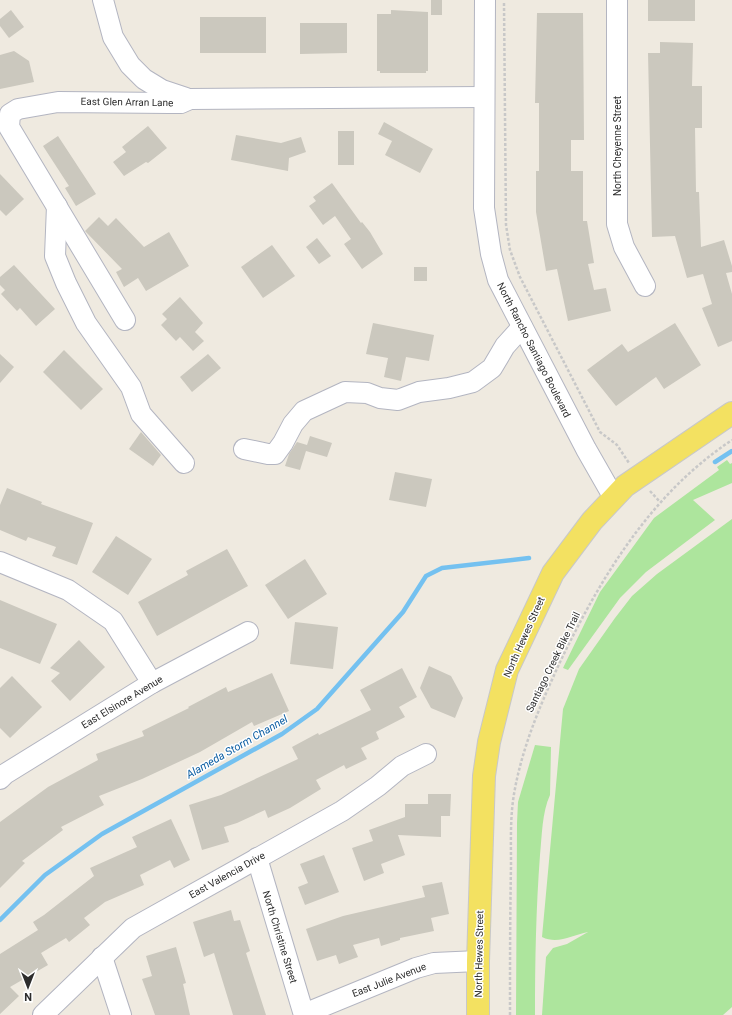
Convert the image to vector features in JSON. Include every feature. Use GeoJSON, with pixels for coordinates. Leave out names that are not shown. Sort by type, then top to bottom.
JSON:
{"type":"FeatureCollection","features":[{"type":"Feature","properties":{"kind":"main road","name":"North Hewes Street"},"geometry":{"type":"LineString","coordinates":[[478,1015],[478,961],[484,776],[489,742],[507,670],[553,573],[592,521],[638,476],[732,412]]}},
{"type":"Feature","properties":{"kind":"street"},"geometry":{"type":"LineString","coordinates":[[103,0],[113,37],[130,65],[144,78],[162,90],[190,99]]}},
{"type":"Feature","properties":{"kind":"street","name":"North Rancho Santiago Boulevard"},"geometry":{"type":"LineString","coordinates":[[484,0],[484,208],[491,254],[498,280],[586,449],[614,498]]}},
{"type":"Feature","properties":{"kind":"street","name":"North Cheyenne Street"},"geometry":{"type":"LineString","coordinates":[[617,0],[617,224],[624,247],[645,286]]}},
{"type":"Feature","properties":{"kind":"street","name":"East Glen Arran Lane"},"geometry":{"type":"LineString","coordinates":[[126,320],[9,127],[9,118],[14,111],[22,107],[58,102],[170,104],[180,103],[190,99],[484,97]]}},
{"type":"Feature","properties":{"kind":"street"},"geometry":{"type":"LineString","coordinates":[[57,206],[55,256],[69,290],[86,323],[131,387],[141,414],[184,463]]}},
{"type":"Feature","properties":{"kind":"street"},"geometry":{"type":"LineString","coordinates":[[244,449],[275,454],[283,443],[293,424],[304,411],[345,392],[367,393],[380,398],[398,400],[419,392],[449,388],[473,382],[492,368],[505,346],[522,327]]}},
{"type":"Feature","properties":{"kind":"street"},"geometry":{"type":"LineString","coordinates":[[0,562],[68,590],[113,621],[152,683]]}},
{"type":"Feature","properties":{"kind":"street","name":"East Elsinore Avenue"},"geometry":{"type":"LineString","coordinates":[[2,774],[152,683],[248,632]]}},
{"type":"Feature","properties":{"kind":"street","name":"East Valencia Drive"},"geometry":{"type":"LineString","coordinates":[[43,1015],[133,928],[342,811],[378,786],[402,766],[426,754]]}},
{"type":"Feature","properties":{"kind":"street","name":"North Christine Street"},"geometry":{"type":"LineString","coordinates":[[257,858],[304,1015]]}},
{"type":"Feature","properties":{"kind":"street"},"geometry":{"type":"LineString","coordinates":[[102,957],[121,1015]]}},
{"type":"Feature","properties":{"kind":"street","name":"East Julie Avenue"},"geometry":{"type":"LineString","coordinates":[[304,1015],[416,968],[434,962],[478,961]]}},
{"type":"Feature","properties":{"kind":"path"},"geometry":{"type":"LineString","coordinates":[[503,0],[506,225],[510,250],[520,277],[600,432],[617,445],[638,476],[660,502]]}},
{"type":"Feature","properties":{"kind":"path","name":"Santiago Creek Bike Trail"},"geometry":{"type":"LineString","coordinates":[[510,1015],[511,814],[520,765],[539,707],[576,629],[616,559],[660,502],[695,467],[732,440]]}},
{"type":"Feature","properties":{"kind":"green space"},"geometry":{"type":"Polygon","coordinates":[[[727,460],[730,464],[732,463],[732,483],[693,500],[715,520],[646,572],[620,598],[568,670],[563,668],[600,592],[654,518],[719,470],[717,467],[727,460]]]}},
{"type":"Feature","properties":{"kind":"green space"},"geometry":{"type":"Polygon","coordinates":[[[732,519],[732,1007],[723,1015],[542,1015],[546,957],[553,948],[567,944],[588,932],[559,940],[542,937],[563,709],[579,669],[632,596],[657,574],[732,519]]]}},
{"type":"Feature","properties":{"kind":"green space"},"geometry":{"type":"Polygon","coordinates":[[[535,745],[551,747],[550,795],[544,816],[539,875],[536,935],[535,1015],[516,1015],[518,802],[535,745]]]}},
{"type":"Feature","properties":{"kind":"building"},"geometry":{"type":"Polygon","coordinates":[[[431,0],[442,0],[442,15],[431,15],[431,0]]]}},
{"type":"Feature","properties":{"kind":"building"},"geometry":{"type":"Polygon","coordinates":[[[648,0],[695,0],[695,21],[648,21],[648,0]]]}},
{"type":"Feature","properties":{"kind":"building"},"geometry":{"type":"Polygon","coordinates":[[[11,10],[24,27],[9,38],[0,26],[0,19],[11,10]]]}},
{"type":"Feature","properties":{"kind":"building"},"geometry":{"type":"Polygon","coordinates":[[[391,10],[428,12],[428,71],[426,71],[426,73],[380,73],[380,71],[377,71],[377,14],[391,14],[391,10]]]}},
{"type":"Feature","properties":{"kind":"building"},"geometry":{"type":"Polygon","coordinates":[[[537,13],[583,13],[584,140],[571,140],[571,171],[583,171],[583,221],[587,221],[594,263],[588,264],[594,290],[606,288],[611,311],[568,321],[557,269],[546,271],[536,212],[536,171],[539,171],[539,103],[535,103],[537,13]]]}},
{"type":"Feature","properties":{"kind":"building"},"geometry":{"type":"Polygon","coordinates":[[[200,17],[266,17],[266,53],[200,53],[200,17]]]}},
{"type":"Feature","properties":{"kind":"building"},"geometry":{"type":"Polygon","coordinates":[[[300,23],[347,23],[347,53],[300,54],[300,23]]]}},
{"type":"Feature","properties":{"kind":"building"},"geometry":{"type":"Polygon","coordinates":[[[660,42],[693,43],[692,86],[702,86],[702,128],[695,128],[696,192],[699,192],[701,247],[724,240],[732,266],[732,272],[726,273],[732,294],[732,341],[718,347],[702,308],[712,304],[703,274],[687,278],[675,236],[652,237],[648,53],[660,53],[660,42]]]}},
{"type":"Feature","properties":{"kind":"building"},"geometry":{"type":"Polygon","coordinates":[[[14,51],[29,61],[34,82],[0,89],[0,55],[14,51]]]}},
{"type":"Feature","properties":{"kind":"building"},"geometry":{"type":"Polygon","coordinates":[[[384,122],[433,149],[420,173],[385,155],[392,141],[378,134],[384,122]]]}},
{"type":"Feature","properties":{"kind":"building"},"geometry":{"type":"Polygon","coordinates":[[[148,126],[167,148],[148,163],[146,162],[124,176],[113,162],[126,152],[122,147],[148,126]]]}},
{"type":"Feature","properties":{"kind":"building"},"geometry":{"type":"Polygon","coordinates":[[[338,131],[354,131],[354,165],[338,165],[338,131]]]}},
{"type":"Feature","properties":{"kind":"building"},"geometry":{"type":"Polygon","coordinates":[[[236,135],[281,143],[301,137],[306,152],[289,158],[288,171],[231,160],[236,135]]]}},
{"type":"Feature","properties":{"kind":"building"},"geometry":{"type":"Polygon","coordinates":[[[58,136],[96,194],[76,206],[65,188],[69,186],[43,146],[58,136]]]}},
{"type":"Feature","properties":{"kind":"building"},"geometry":{"type":"Polygon","coordinates":[[[0,174],[24,199],[6,216],[0,210],[0,174]]]}},
{"type":"Feature","properties":{"kind":"building"},"geometry":{"type":"Polygon","coordinates":[[[332,183],[361,223],[362,222],[370,232],[383,254],[362,269],[344,244],[351,239],[335,216],[323,225],[309,206],[316,201],[313,197],[332,183]]]}},
{"type":"Feature","properties":{"kind":"building"},"geometry":{"type":"Polygon","coordinates":[[[99,217],[108,226],[116,218],[144,247],[169,232],[189,266],[146,291],[138,278],[124,287],[116,272],[122,269],[85,231],[99,217]]]}},
{"type":"Feature","properties":{"kind":"building"},"geometry":{"type":"Polygon","coordinates":[[[317,238],[331,256],[319,264],[306,247],[317,238]]]}},
{"type":"Feature","properties":{"kind":"building"},"geometry":{"type":"Polygon","coordinates":[[[272,245],[295,276],[263,298],[241,267],[272,245]]]}},
{"type":"Feature","properties":{"kind":"building"},"geometry":{"type":"Polygon","coordinates":[[[14,265],[55,309],[36,326],[20,308],[17,311],[1,294],[5,290],[0,285],[0,277],[14,265]]]}},
{"type":"Feature","properties":{"kind":"building"},"geometry":{"type":"Polygon","coordinates":[[[414,267],[427,267],[427,281],[414,281],[414,267]]]}},
{"type":"Feature","properties":{"kind":"building"},"geometry":{"type":"Polygon","coordinates":[[[180,297],[203,323],[195,332],[204,341],[193,351],[180,337],[176,341],[161,325],[167,319],[162,314],[180,297]]]}},
{"type":"Feature","properties":{"kind":"building"},"geometry":{"type":"Polygon","coordinates":[[[373,323],[434,335],[429,361],[406,357],[401,381],[384,377],[388,358],[366,354],[373,323]]]}},
{"type":"Feature","properties":{"kind":"building"},"geometry":{"type":"Polygon","coordinates":[[[675,323],[701,365],[664,389],[656,377],[616,406],[587,370],[622,344],[628,352],[675,323]]]}},
{"type":"Feature","properties":{"kind":"building"},"geometry":{"type":"Polygon","coordinates":[[[64,350],[103,389],[81,410],[43,372],[64,350]]]}},
{"type":"Feature","properties":{"kind":"building"},"geometry":{"type":"Polygon","coordinates":[[[0,354],[14,367],[0,383],[0,354]]]}},
{"type":"Feature","properties":{"kind":"building"},"geometry":{"type":"Polygon","coordinates":[[[208,354],[221,368],[192,392],[180,377],[208,354]]]}},
{"type":"Feature","properties":{"kind":"building"},"geometry":{"type":"Polygon","coordinates":[[[141,432],[161,455],[153,466],[129,449],[141,432]]]}},
{"type":"Feature","properties":{"kind":"building"},"geometry":{"type":"Polygon","coordinates":[[[310,436],[332,443],[327,457],[306,451],[300,470],[285,466],[289,454],[297,442],[307,445],[310,436]]]}},
{"type":"Feature","properties":{"kind":"building"},"geometry":{"type":"Polygon","coordinates":[[[395,472],[432,479],[426,507],[389,500],[395,472]]]}},
{"type":"Feature","properties":{"kind":"building"},"geometry":{"type":"Polygon","coordinates":[[[7,488],[42,502],[41,504],[93,523],[77,565],[52,556],[56,547],[28,537],[26,541],[0,530],[0,505],[7,488]]]}},
{"type":"Feature","properties":{"kind":"building"},"geometry":{"type":"Polygon","coordinates":[[[116,536],[152,559],[128,595],[92,572],[116,536]]]}},
{"type":"Feature","properties":{"kind":"building"},"geometry":{"type":"Polygon","coordinates":[[[227,549],[248,586],[157,636],[138,602],[188,575],[186,571],[227,549]]]}},
{"type":"Feature","properties":{"kind":"building"},"geometry":{"type":"Polygon","coordinates":[[[305,559],[327,594],[288,619],[265,585],[305,559]]]}},
{"type":"Feature","properties":{"kind":"building"},"geometry":{"type":"Polygon","coordinates":[[[0,600],[57,624],[40,664],[0,648],[0,600]]]}},
{"type":"Feature","properties":{"kind":"building"},"geometry":{"type":"Polygon","coordinates":[[[295,622],[338,627],[333,669],[290,664],[295,622]]]}},
{"type":"Feature","properties":{"kind":"building"},"geometry":{"type":"Polygon","coordinates":[[[79,640],[105,667],[70,701],[51,681],[60,673],[50,668],[79,640]]]}},
{"type":"Feature","properties":{"kind":"building"},"geometry":{"type":"Polygon","coordinates":[[[429,666],[451,676],[463,698],[455,718],[431,708],[420,688],[429,666]]]}},
{"type":"Feature","properties":{"kind":"building"},"geometry":{"type":"Polygon","coordinates":[[[402,668],[417,697],[399,707],[405,717],[376,732],[379,739],[361,748],[367,759],[346,769],[344,765],[316,780],[321,789],[290,808],[268,818],[265,810],[237,823],[224,827],[229,842],[202,850],[189,805],[221,795],[298,759],[292,747],[318,733],[319,735],[371,710],[360,690],[402,668]]]}},
{"type":"Feature","properties":{"kind":"building"},"geometry":{"type":"Polygon","coordinates":[[[272,673],[289,711],[254,726],[252,722],[200,752],[142,779],[99,796],[104,805],[61,827],[63,830],[22,861],[25,863],[0,888],[0,822],[48,787],[98,760],[96,754],[144,736],[142,731],[189,708],[188,707],[226,687],[228,692],[272,673]]]}},
{"type":"Feature","properties":{"kind":"building"},"geometry":{"type":"Polygon","coordinates":[[[12,676],[42,707],[10,738],[0,728],[0,688],[12,676]]]}},
{"type":"Feature","properties":{"kind":"building"},"geometry":{"type":"Polygon","coordinates":[[[428,794],[451,794],[450,816],[441,816],[441,837],[398,835],[405,855],[381,864],[384,873],[364,881],[352,848],[373,841],[369,830],[405,817],[405,804],[428,804],[428,794]]]}},
{"type":"Feature","properties":{"kind":"building"},"geometry":{"type":"Polygon","coordinates":[[[171,819],[190,860],[174,868],[170,860],[140,875],[144,885],[105,902],[84,918],[90,925],[69,942],[66,938],[41,953],[48,965],[10,987],[19,996],[0,1014],[0,954],[38,930],[33,922],[94,876],[90,868],[137,847],[132,837],[171,819]]]}},
{"type":"Feature","properties":{"kind":"building"},"geometry":{"type":"Polygon","coordinates":[[[324,855],[339,892],[305,905],[298,887],[308,883],[300,864],[324,855]]]}},
{"type":"Feature","properties":{"kind":"building"},"geometry":{"type":"Polygon","coordinates":[[[442,882],[449,914],[431,918],[434,931],[400,938],[400,940],[381,946],[379,938],[353,945],[358,957],[339,964],[336,955],[317,961],[306,929],[343,916],[425,897],[422,886],[442,882]]]}},
{"type":"Feature","properties":{"kind":"building"},"geometry":{"type":"Polygon","coordinates":[[[231,910],[234,921],[240,920],[250,951],[246,953],[266,1015],[233,1015],[214,953],[204,957],[193,922],[231,910]]]}},
{"type":"Feature","properties":{"kind":"building"},"geometry":{"type":"Polygon","coordinates":[[[176,947],[186,983],[183,984],[190,1015],[155,1015],[142,979],[152,976],[146,956],[176,947]]]}},
{"type":"Feature","properties":{"kind":"waterway","name":"Alameda Storm Channel"},"geometry":{"type":"LineString","coordinates":[[715,462],[732,451]]}},
{"type":"Feature","properties":{"kind":"waterway","name":"Alameda Storm Channel"},"geometry":{"type":"LineString","coordinates":[[0,920],[45,875],[102,834],[282,734],[317,709],[403,612],[426,576],[442,568],[529,558]]}}]}
